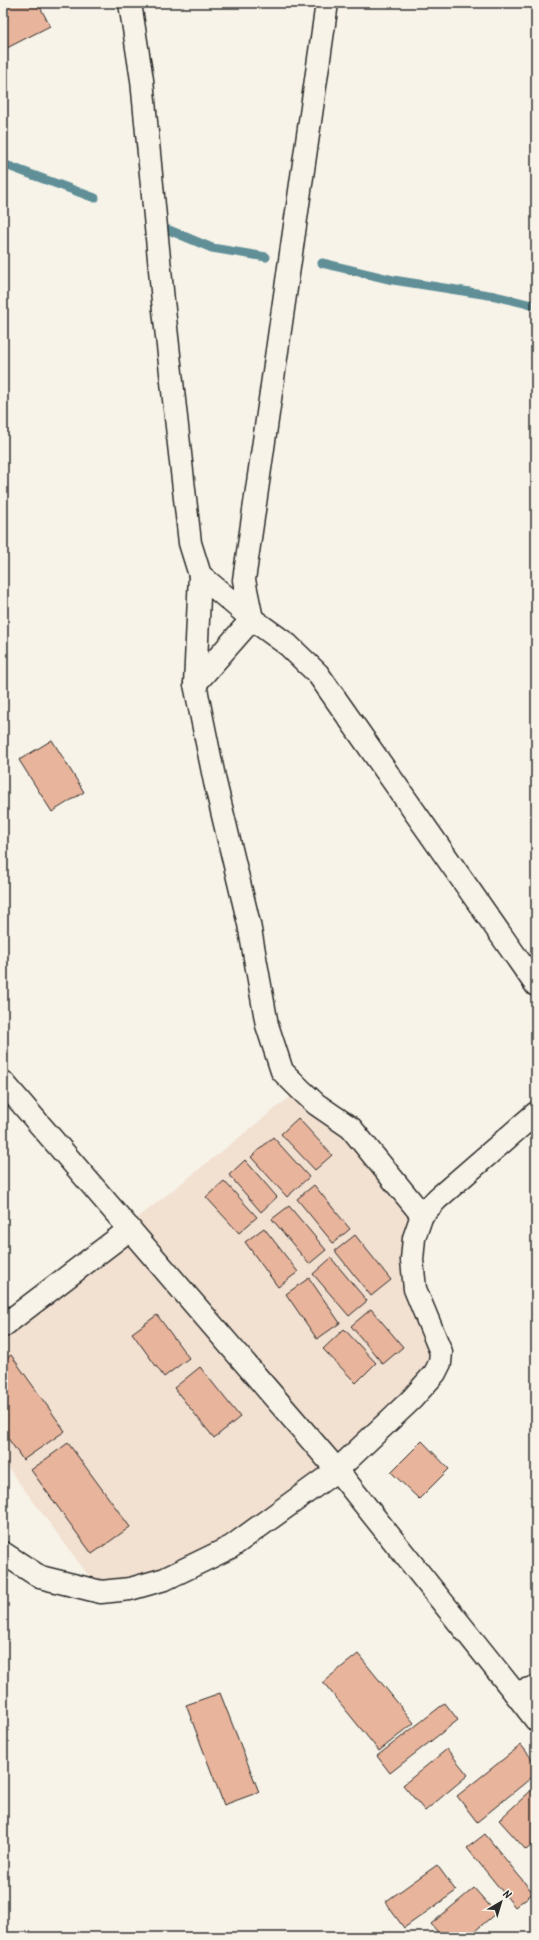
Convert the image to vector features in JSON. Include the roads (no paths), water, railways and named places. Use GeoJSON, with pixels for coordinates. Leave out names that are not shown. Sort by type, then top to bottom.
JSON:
{"type":"FeatureCollection","features":[{"type":"Feature","properties":{"kind":"street"},"geometry":{"type":"LineString","coordinates":[[130,3],[142,80],[163,302],[189,535],[200,575],[195,684],[215,782],[249,924],[267,1025],[282,1071],[316,1104],[351,1128],[422,1215]]}},
{"type":"Feature","properties":{"kind":"street"},"geometry":{"type":"LineString","coordinates":[[252,618],[244,580],[327,3]]}},
{"type":"Feature","properties":{"kind":"street"},"geometry":{"type":"LineString","coordinates":[[200,575],[252,618],[288,645],[318,674],[536,986]]}},
{"type":"Feature","properties":{"kind":"street"},"geometry":{"type":"LineString","coordinates":[[195,684],[252,618]]}},
{"type":"Feature","properties":{"kind":"street"},"geometry":{"type":"LineString","coordinates":[[3,1082],[337,1470],[536,1720]]}},
{"type":"Feature","properties":{"kind":"street"},"geometry":{"type":"LineString","coordinates":[[3,1553],[40,1577],[66,1585],[101,1592],[130,1589],[165,1579],[231,1547],[337,1470],[412,1399],[434,1373],[440,1363],[441,1352],[415,1289],[412,1260],[414,1238],[422,1215],[437,1199],[536,1113]]}},
{"type":"Feature","properties":{"kind":"street"},"geometry":{"type":"LineString","coordinates":[[3,1326],[130,1229]]}},
{"type":"Feature","properties":{"kind":"street"},"geometry":{"type":"LineString","coordinates":[[515,1693],[536,1687]]}},
{"type":"Feature","properties":{"kind":"waterway"},"geometry":{"type":"LineString","coordinates":[[3,164],[95,198]]}},
{"type":"Feature","properties":{"kind":"waterway"},"geometry":{"type":"LineString","coordinates":[[169,230],[212,248],[266,257]]}},
{"type":"Feature","properties":{"kind":"waterway"},"geometry":{"type":"LineString","coordinates":[[322,263],[393,280],[495,296],[536,306]]}}]}
